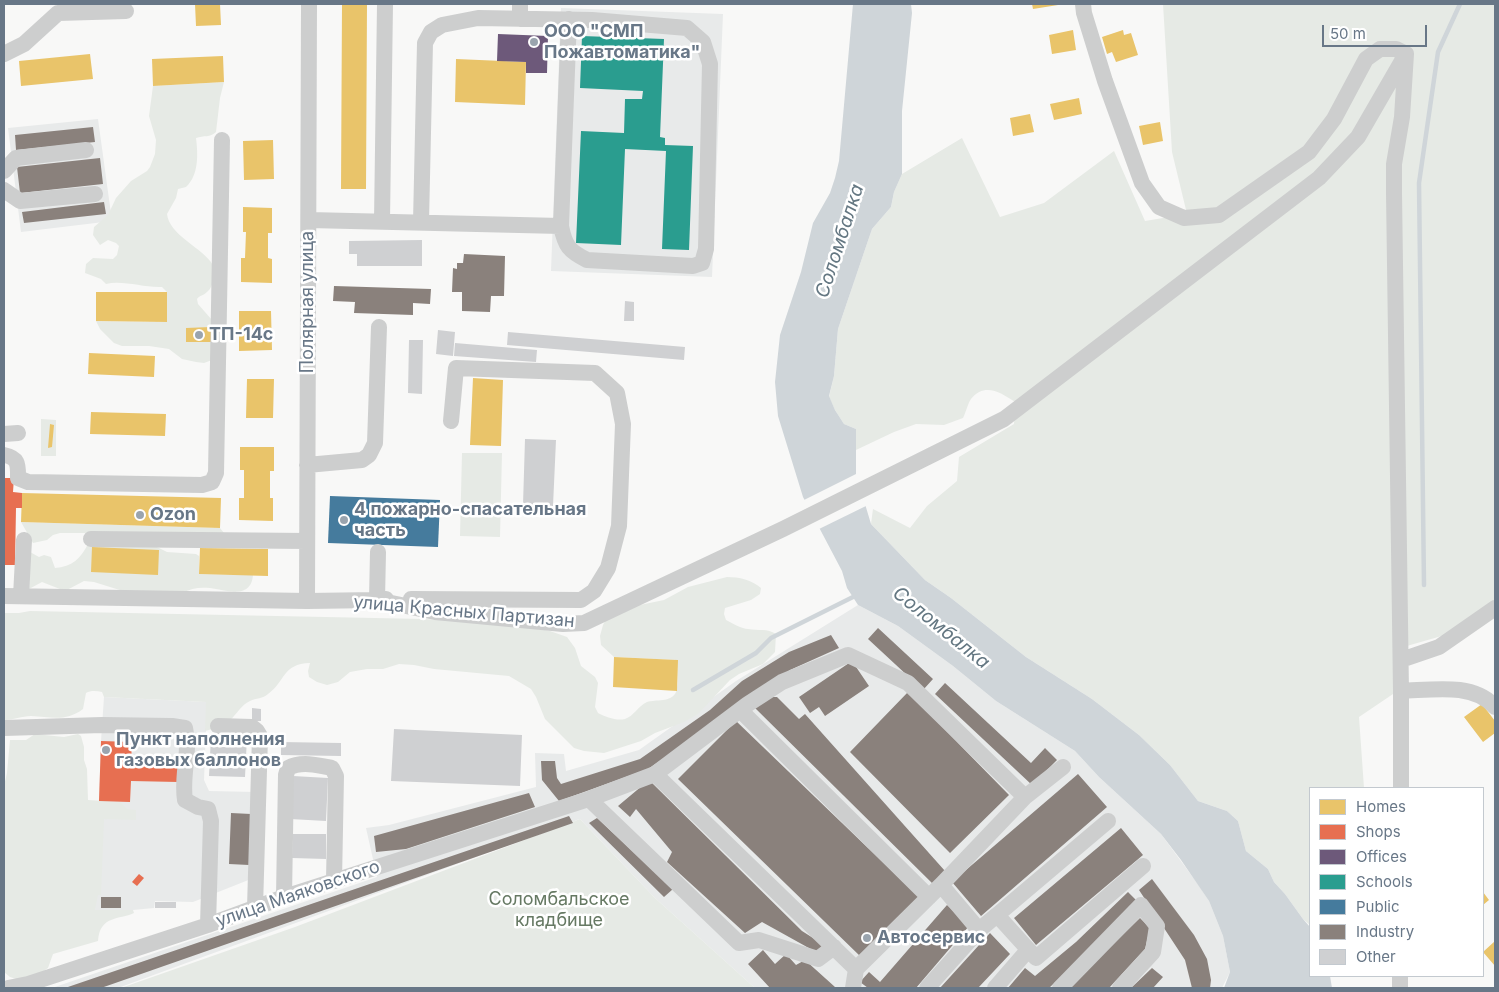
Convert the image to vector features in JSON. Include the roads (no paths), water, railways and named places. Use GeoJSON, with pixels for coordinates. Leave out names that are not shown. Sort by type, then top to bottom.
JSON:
{"type":"FeatureCollection","features":[{"type":"Feature","properties":{"kind":"street","name":"Полярная улица"},"geometry":{"type":"LineString","coordinates":[[307,601],[309,4]]}},
{"type":"Feature","properties":{"kind":"street"},"geometry":{"type":"LineString","coordinates":[[382,222],[385,4]]}},
{"type":"Feature","properties":{"kind":"street"},"geometry":{"type":"LineString","coordinates":[[1083,4],[1084,13],[1105,81],[1142,183],[1159,207],[1184,218],[1219,215],[1309,152],[1334,119],[1366,59],[1380,49],[1396,49],[1406,54],[1402,117],[1394,164],[1402,691],[1401,787]]}},
{"type":"Feature","properties":{"kind":"street"},"geometry":{"type":"LineString","coordinates":[[4,54],[24,44],[58,13],[126,11]]}},
{"type":"Feature","properties":{"kind":"street"},"geometry":{"type":"LineString","coordinates":[[421,222],[424,43],[430,32],[442,25],[520,11],[569,19],[687,28],[703,42],[710,64],[706,249],[702,263],[693,266],[587,260],[572,253],[564,241],[561,226],[569,19]]}},
{"type":"Feature","properties":{"kind":"street","name":"улица Красных Партизан"},"geometry":{"type":"LineString","coordinates":[[4,596],[307,601],[377,600],[435,612],[563,624],[584,623],[783,529],[1004,419],[1319,178],[1358,136],[1406,54]]}},
{"type":"Feature","properties":{"kind":"street"},"geometry":{"type":"LineString","coordinates":[[4,455],[13,458],[18,465],[18,478],[28,482],[202,485],[212,482],[216,473],[222,140]]}},
{"type":"Feature","properties":{"kind":"street"},"geometry":{"type":"LineString","coordinates":[[4,171],[16,158],[86,150]]}},
{"type":"Feature","properties":{"kind":"street"},"geometry":{"type":"LineString","coordinates":[[4,190],[20,201],[95,194]]}},
{"type":"Feature","properties":{"kind":"street"},"geometry":{"type":"LineString","coordinates":[[309,220],[561,226]]}},
{"type":"Feature","properties":{"kind":"street"},"geometry":{"type":"LineString","coordinates":[[308,465],[362,460],[369,455],[375,443],[379,327]]}},
{"type":"Feature","properties":{"kind":"street"},"geometry":{"type":"LineString","coordinates":[[378,552],[377,600],[581,600],[594,591],[608,568],[619,526],[624,424],[617,393],[594,374],[456,368],[452,421]]}},
{"type":"Feature","properties":{"kind":"street"},"geometry":{"type":"LineString","coordinates":[[21,596],[24,540]]}},
{"type":"Feature","properties":{"kind":"street"},"geometry":{"type":"LineString","coordinates":[[91,540],[307,542]]}},
{"type":"Feature","properties":{"kind":"street"},"geometry":{"type":"LineString","coordinates":[[1401,660],[1439,647],[1495,608]]}},
{"type":"Feature","properties":{"kind":"street","name":"улица Маяковского"},"geometry":{"type":"LineString","coordinates":[[8,988],[28,984],[208,925],[284,897],[589,799],[655,774],[740,710],[782,682],[848,654],[908,683],[1025,797]]}},
{"type":"Feature","properties":{"kind":"street"},"geometry":{"type":"LineString","coordinates":[[1402,691],[1454,690],[1472,692],[1488,699],[1495,707]]}},
{"type":"Feature","properties":{"kind":"street"},"geometry":{"type":"LineString","coordinates":[[740,710],[929,897]]}},
{"type":"Feature","properties":{"kind":"street"},"geometry":{"type":"LineString","coordinates":[[4,728],[102,726],[172,726],[185,728],[187,738],[184,790],[186,800],[198,807],[208,809],[211,821],[208,925]]}},
{"type":"Feature","properties":{"kind":"street"},"geometry":{"type":"LineString","coordinates":[[218,726],[252,728],[257,730],[260,736],[255,908]]}},
{"type":"Feature","properties":{"kind":"street"},"geometry":{"type":"LineString","coordinates":[[284,897],[286,774],[288,768],[296,764],[319,765],[332,768],[336,776],[334,881]]}},
{"type":"Feature","properties":{"kind":"street"},"geometry":{"type":"LineString","coordinates":[[853,988],[856,969],[941,886],[1025,797],[1063,767]]}},
{"type":"Feature","properties":{"kind":"street"},"geometry":{"type":"LineString","coordinates":[[655,774],[856,969]]}},
{"type":"Feature","properties":{"kind":"street"},"geometry":{"type":"LineString","coordinates":[[589,799],[739,943],[759,940],[818,959],[834,947]]}},
{"type":"Feature","properties":{"kind":"street"},"geometry":{"type":"LineString","coordinates":[[927,988],[978,930],[1108,821]]}},
{"type":"Feature","properties":{"kind":"street"},"geometry":{"type":"LineString","coordinates":[[997,915],[1036,958],[1143,866]]}},
{"type":"Feature","properties":{"kind":"street"},"geometry":{"type":"LineString","coordinates":[[941,886],[978,930]]}},
{"type":"Feature","properties":{"kind":"street"},"geometry":{"type":"LineString","coordinates":[[1060,988],[1141,905],[1157,926],[1153,952],[1120,988]]}},
{"type":"Feature","properties":{"kind":"street"},"geometry":{"type":"LineString","coordinates":[[995,988],[1028,950]]}},
{"type":"Feature","properties":{"kind":"water","name":"Соломбалка"},"geometry":{"type":"Polygon","coordinates":[[[853,4],[911,4],[912,13],[902,111],[902,174],[894,192],[891,207],[872,229],[838,329],[834,376],[829,396],[844,424],[856,429],[856,474],[871,524],[925,580],[1026,657],[1092,699],[1139,735],[1170,765],[1198,801],[1227,811],[1238,821],[1246,851],[1268,869],[1274,882],[1309,926],[1309,977],[1330,977],[1332,988],[1224,988],[1230,972],[1223,936],[1209,901],[1161,834],[1099,777],[1075,751],[996,701],[953,666],[898,626],[858,605],[847,588],[842,571],[803,497],[778,416],[775,382],[780,335],[801,272],[813,223],[830,193],[839,161],[853,4]]]}},
{"type":"Feature","properties":{"kind":"waterway"},"geometry":{"type":"LineString","coordinates":[[1424,585],[1419,183],[1438,52],[1460,4]]}},
{"type":"Feature","properties":{"kind":"waterway"},"geometry":{"type":"LineString","coordinates":[[693,690],[756,653],[771,638],[853,597]]}},
{"type":"Feature","properties":{"kind":"place","name":"ООО \"СМП Пожавтоматика\""},"geometry":{"type":"Point","coordinates":[534,42]}},
{"type":"Feature","properties":{"kind":"place","name":"ТП-14с"},"geometry":{"type":"Point","coordinates":[199,335]}},
{"type":"Feature","properties":{"kind":"place","name":"Ozon"},"geometry":{"type":"Point","coordinates":[140,515]}},
{"type":"Feature","properties":{"kind":"place","name":"4 пожарно-спасательная часть"},"geometry":{"type":"Point","coordinates":[344,520]}},
{"type":"Feature","properties":{"kind":"place","name":"Пункт наполнения газовых баллонов"},"geometry":{"type":"Point","coordinates":[106,750]}},
{"type":"Feature","properties":{"kind":"place","name":"Автосервис"},"geometry":{"type":"Point","coordinates":[867,938]}},
{"type":"Feature","properties":{"kind":"park label","name":"Соломбальское кладбище"},"geometry":{"type":"Point","coordinates":[559,910]}}]}
